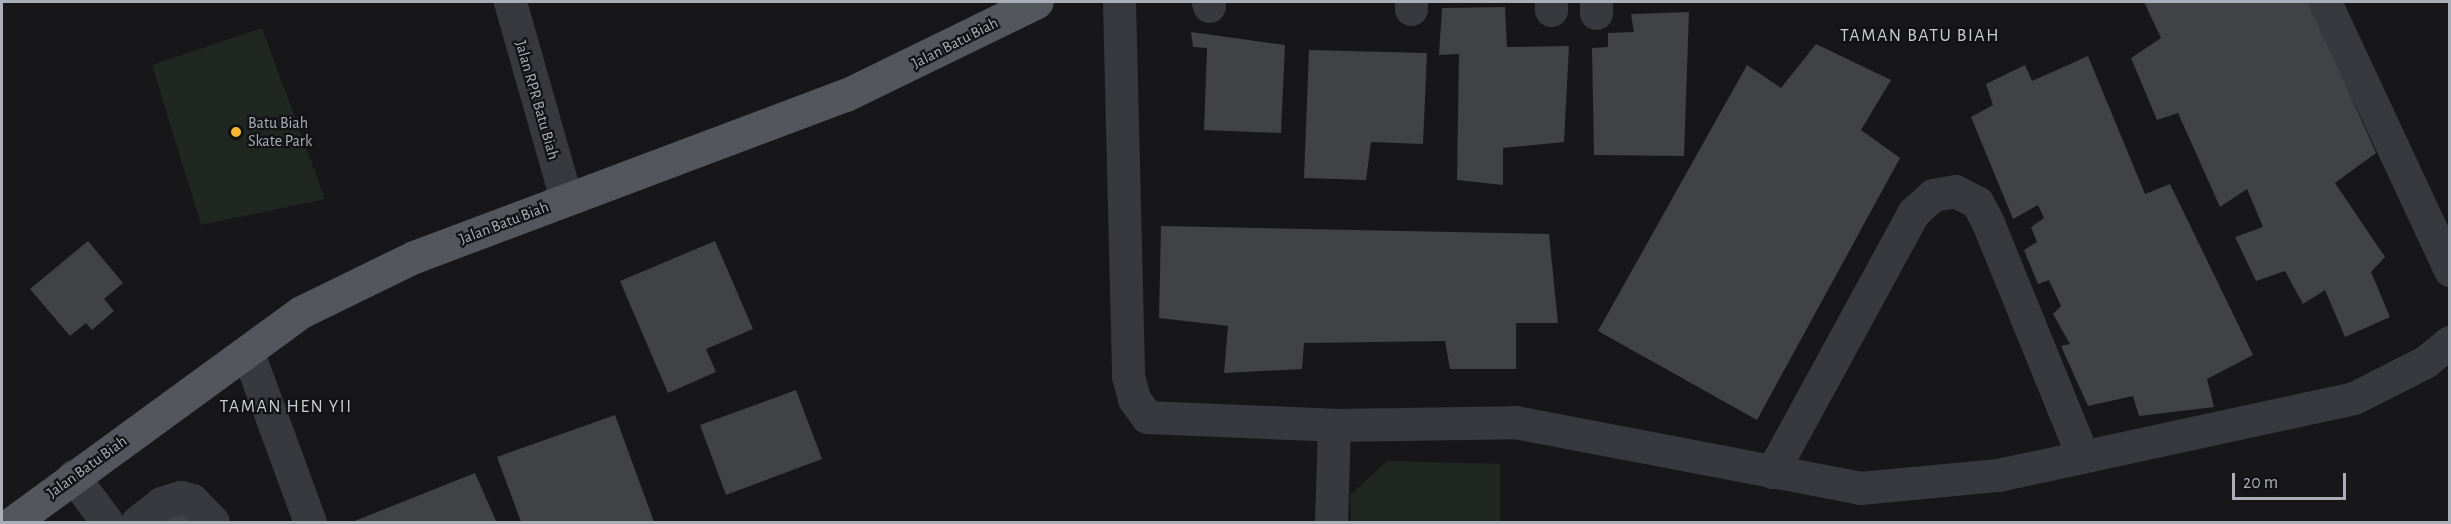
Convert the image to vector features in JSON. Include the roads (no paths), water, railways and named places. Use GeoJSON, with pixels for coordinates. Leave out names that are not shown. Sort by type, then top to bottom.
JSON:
{"type":"FeatureCollection","features":[{"type":"Feature","properties":{"kind":"main road","name":"Jalan Batu Biah"},"geometry":{"type":"LineString","coordinates":[[13,522],[73,476],[248,353],[301,312],[414,257],[566,198],[846,95],[1037,2]]}},
{"type":"Feature","properties":{"kind":"street","name":"Jalan RPR Batu Biah"},"geometry":{"type":"LineString","coordinates":[[510,2],[566,198]]}},
{"type":"Feature","properties":{"kind":"street"},"geometry":{"type":"LineString","coordinates":[[1119,2],[1128,376],[1134,399],[1147,417],[1168,421],[1334,425],[1515,422],[1860,488],[1998,475],[2082,454],[2354,398],[2425,362],[2450,342]]}},
{"type":"Feature","properties":{"kind":"street"},"geometry":{"type":"LineString","coordinates":[[2325,2],[2450,270]]}},
{"type":"Feature","properties":{"kind":"street"},"geometry":{"type":"LineString","coordinates":[[1772,472],[1913,213],[1933,195],[1955,191],[1977,202],[1989,223],[2082,454]]}},
{"type":"Feature","properties":{"kind":"street"},"geometry":{"type":"LineString","coordinates":[[248,353],[310,522]]}},
{"type":"Feature","properties":{"kind":"street"},"geometry":{"type":"LineString","coordinates":[[1331,522],[1334,425]]}},
{"type":"Feature","properties":{"kind":"street"},"geometry":{"type":"LineString","coordinates":[[73,476],[107,522]]}},
{"type":"Feature","properties":{"kind":"street"},"geometry":{"type":"LineString","coordinates":[[137,522],[161,503],[181,496],[192,500],[213,522]]}},
{"type":"Feature","properties":{"kind":"place","name":"Batu Biah Skate Park"},"geometry":{"type":"Point","coordinates":[236,132]}},
{"type":"Feature","properties":{"kind":"district","name":"TAMAN BATU BIAH"},"geometry":{"type":"Point","coordinates":[1920,36]}},
{"type":"Feature","properties":{"kind":"district","name":"TAMAN HEN YII"},"geometry":{"type":"Point","coordinates":[286,407]}}]}
